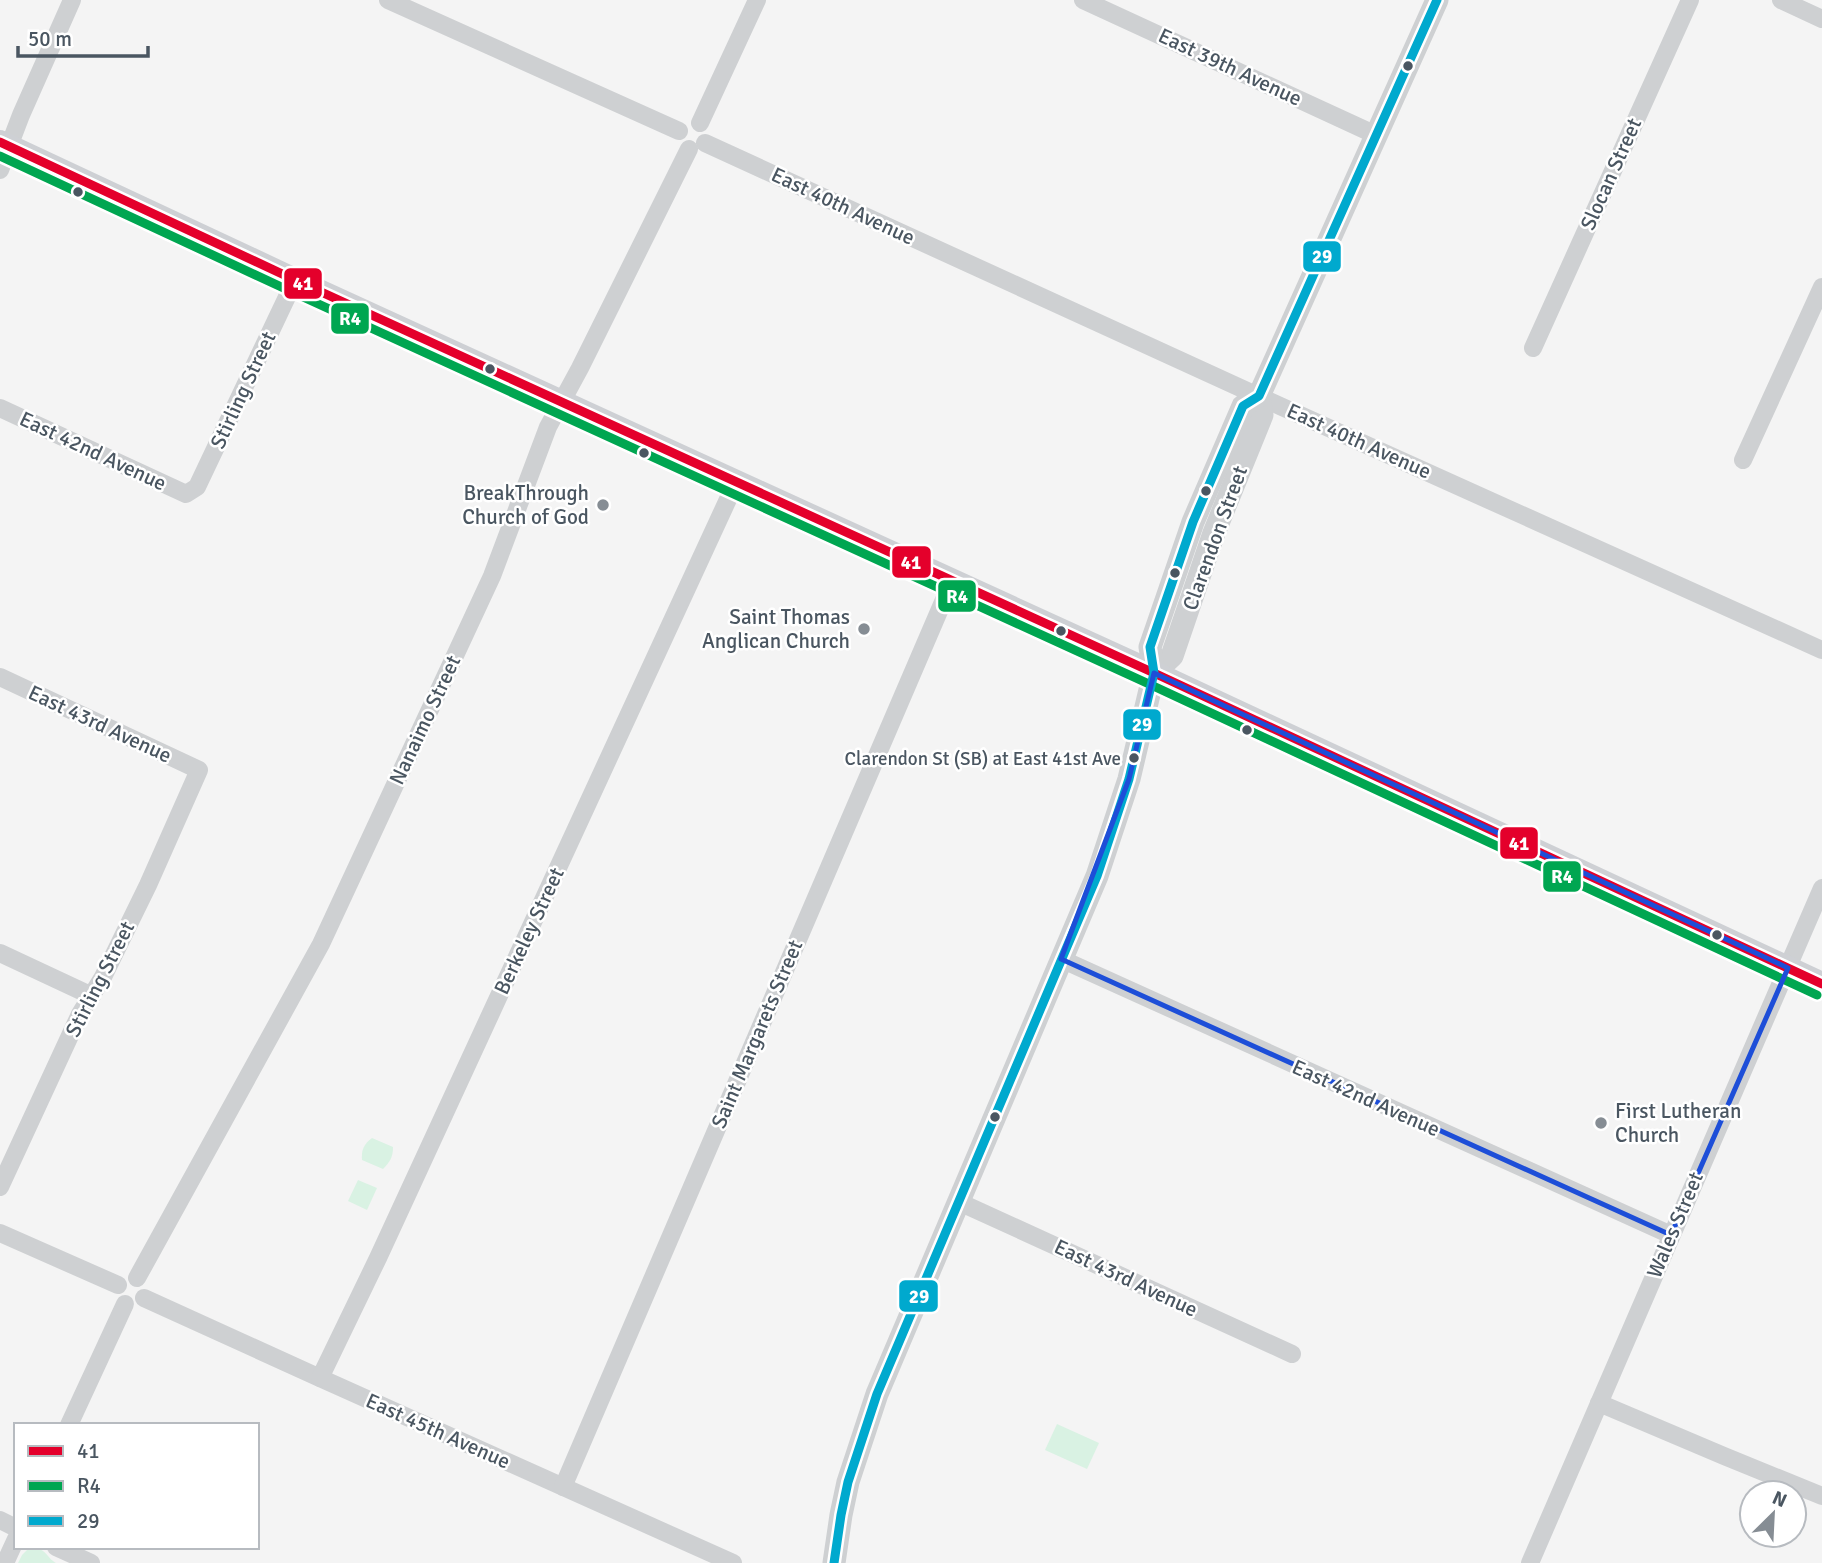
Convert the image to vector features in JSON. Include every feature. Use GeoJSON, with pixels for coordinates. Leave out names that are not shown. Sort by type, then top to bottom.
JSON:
{"type":"FeatureCollection","features":[{"type":"Feature","properties":{"kind":"main road"},"geometry":{"type":"LineString","coordinates":[[5,144],[1822,984]]}},
{"type":"Feature","properties":{"kind":"street"},"geometry":{"type":"LineString","coordinates":[[0,170],[5,144],[72,0]]}},
{"type":"Feature","properties":{"kind":"street"},"geometry":{"type":"LineString","coordinates":[[388,0],[679,131]]}},
{"type":"Feature","properties":{"kind":"street"},"geometry":{"type":"LineString","coordinates":[[700,123],[757,0]]}},
{"type":"Feature","properties":{"kind":"street","name":"East 39th Avenue"},"geometry":{"type":"LineString","coordinates":[[1083,0],[1376,135]]}},
{"type":"Feature","properties":{"kind":"street","name":"Clarendon Street"},"geometry":{"type":"LineString","coordinates":[[834,1563],[848,1482],[877,1394],[1097,876],[1129,779],[1154,673],[1172,656],[1214,533],[1262,415],[1259,396],[1437,0]]}},
{"type":"Feature","properties":{"kind":"street","name":"Slocan Street"},"geometry":{"type":"LineString","coordinates":[[1533,348],[1690,0]]}},
{"type":"Feature","properties":{"kind":"street"},"geometry":{"type":"LineString","coordinates":[[1781,0],[1822,19]]}},
{"type":"Feature","properties":{"kind":"street"},"geometry":{"type":"LineString","coordinates":[[688,122],[700,123],[706,130],[707,139],[697,146],[685,147],[679,140],[681,127],[688,122]]}},
{"type":"Feature","properties":{"kind":"street","name":"East 40th Avenue"},"geometry":{"type":"LineString","coordinates":[[697,146],[1822,650]]}},
{"type":"Feature","properties":{"kind":"street","name":"Nanaimo Street"},"geometry":{"type":"LineString","coordinates":[[137,1278],[321,944],[492,576],[548,427],[697,146]]}},
{"type":"Feature","properties":{"kind":"street","name":"Stirling Street"},"geometry":{"type":"LineString","coordinates":[[186,494],[197,487],[295,280]]}},
{"type":"Feature","properties":{"kind":"street"},"geometry":{"type":"LineString","coordinates":[[1743,460],[1822,287]]}},
{"type":"Feature","properties":{"kind":"street","name":"East 42nd Avenue"},"geometry":{"type":"LineString","coordinates":[[0,408],[186,494]]}},
{"type":"Feature","properties":{"kind":"street","name":"Berkeley Street"},"geometry":{"type":"LineString","coordinates":[[320,1378],[401,1209],[736,482]]}},
{"type":"Feature","properties":{"kind":"street","name":"Saint Margarets Street"},"geometry":{"type":"LineString","coordinates":[[563,1487],[952,581]]}},
{"type":"Feature","properties":{"kind":"street","name":"East 43rd Avenue"},"geometry":{"type":"LineString","coordinates":[[0,677],[199,770]]}},
{"type":"Feature","properties":{"kind":"street","name":"Stirling Street"},"geometry":{"type":"LineString","coordinates":[[0,1187],[80,1014],[103,977],[142,896],[199,770]]}},
{"type":"Feature","properties":{"kind":"street","name":"Wales Street"},"geometry":{"type":"LineString","coordinates":[[1530,1563],[1822,888]]}},
{"type":"Feature","properties":{"kind":"street"},"geometry":{"type":"LineString","coordinates":[[0,953],[92,996]]}},
{"type":"Feature","properties":{"kind":"street","name":"East 42nd Avenue"},"geometry":{"type":"LineString","coordinates":[[1061,959],[1671,1236]]}},
{"type":"Feature","properties":{"kind":"street","name":"East 43rd Avenue"},"geometry":{"type":"LineString","coordinates":[[959,1202],[1292,1354]]}},
{"type":"Feature","properties":{"kind":"street"},"geometry":{"type":"LineString","coordinates":[[0,1233],[118,1285]]}},
{"type":"Feature","properties":{"kind":"street"},"geometry":{"type":"LineString","coordinates":[[129,1277],[137,1278],[144,1284],[145,1297],[134,1306],[125,1304],[119,1298],[118,1285],[129,1277]]}},
{"type":"Feature","properties":{"kind":"street","name":"East 45th Avenue"},"geometry":{"type":"LineString","coordinates":[[145,1297],[733,1563]]}},
{"type":"Feature","properties":{"kind":"street"},"geometry":{"type":"LineString","coordinates":[[70,1423],[125,1304]]}},
{"type":"Feature","properties":{"kind":"street"},"geometry":{"type":"LineString","coordinates":[[1599,1403],[1822,1496]]}},
{"type":"Feature","properties":{"kind":"street"},"geometry":{"type":"LineString","coordinates":[[5,1563],[14,1543]]}},
{"type":"Feature","properties":{"kind":"street"},"geometry":{"type":"LineString","coordinates":[[60,1549],[91,1563]]}},
{"type":"Feature","properties":{"kind":"highlighted area"},"geometry":{"type":"Polygon","coordinates":[[[1154,673],[1788,968],[1671,1235],[1061,959],[1129,779],[1154,673]]]}},
{"type":"Feature","properties":{"kind":"green space"},"geometry":{"type":"Polygon","coordinates":[[[372,1138],[393,1147],[391,1159],[383,1169],[362,1160],[364,1148],[372,1138]]]}},
{"type":"Feature","properties":{"kind":"green space"},"geometry":{"type":"Polygon","coordinates":[[[358,1180],[377,1188],[367,1210],[348,1201],[358,1180]]]}},
{"type":"Feature","properties":{"kind":"green space"},"geometry":{"type":"Polygon","coordinates":[[[1057,1424],[1099,1443],[1087,1469],[1045,1450],[1057,1424]]]}},
{"type":"Feature","properties":{"kind":"green space"},"geometry":{"type":"Polygon","coordinates":[[[28,1549],[39,1549],[56,1563],[18,1563],[28,1549]]]}},
{"type":"Feature","properties":{"kind":"transit line","name":"29"},"geometry":{"type":"LineString","coordinates":[[834,1563],[848,1482],[877,1394],[1097,876],[1129,779],[1154,673],[1150,647],[1193,522],[1243,406],[1259,396],[1437,0]]}},
{"type":"Feature","properties":{"kind":"transit line","name":"41"},"geometry":{"type":"LineString","coordinates":[[0,142],[1822,984]]}},
{"type":"Feature","properties":{"kind":"transit line","name":"R4"},"geometry":{"type":"LineString","coordinates":[[0,156],[1149,684],[1817,995]]}},
{"type":"Feature","properties":{"kind":"place","name":"BreakThrough Church of God"},"geometry":{"type":"Point","coordinates":[603,505]}},
{"type":"Feature","properties":{"kind":"place","name":"Saint Thomas Anglican Church"},"geometry":{"type":"Point","coordinates":[864,629]}},
{"type":"Feature","properties":{"kind":"place","name":"Clarendon St (SB) at East 41st Ave"},"geometry":{"type":"Point","coordinates":[1134,758]}},
{"type":"Feature","properties":{"kind":"place","name":"First Lutheran Church"},"geometry":{"type":"Point","coordinates":[1601,1123]}}]}
